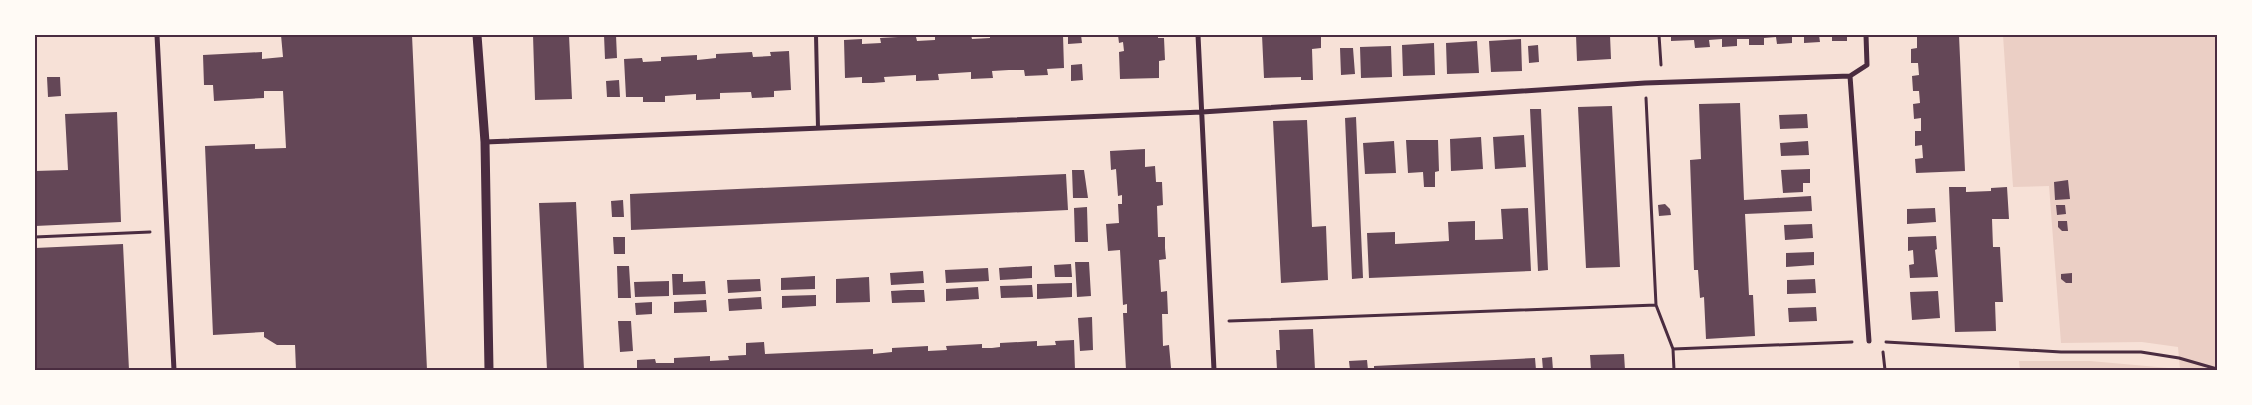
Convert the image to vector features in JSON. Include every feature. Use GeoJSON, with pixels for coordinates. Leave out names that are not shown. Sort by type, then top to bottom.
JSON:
{"type":"FeatureCollection","features":[{"type":"Feature","properties":{"kind":"street"},"geometry":{"type":"LineString","coordinates":[[157,35],[174,370]]}},
{"type":"Feature","properties":{"kind":"street"},"geometry":{"type":"LineString","coordinates":[[477,35],[485,142],[489,370]]}},
{"type":"Feature","properties":{"kind":"street"},"geometry":{"type":"LineString","coordinates":[[1198,35],[1214,370]]}},
{"type":"Feature","properties":{"kind":"street"},"geometry":{"type":"LineString","coordinates":[[485,142],[1202,112],[1645,83],[1850,76],[1867,65],[1866,35]]}},
{"type":"Feature","properties":{"kind":"street"},"geometry":{"type":"LineString","coordinates":[[1850,76],[1869,341]]}},
{"type":"Feature","properties":{"kind":"lane"},"geometry":{"type":"LineString","coordinates":[[816,35],[818,128]]}},
{"type":"Feature","properties":{"kind":"lane"},"geometry":{"type":"LineString","coordinates":[[244,370],[258,370]]}},
{"type":"Feature","properties":{"kind":"path"},"geometry":{"type":"LineString","coordinates":[[1658,35],[1662,83]]}},
{"type":"Feature","properties":{"kind":"path"},"geometry":{"type":"LineString","coordinates":[[1645,83],[1656,305],[1673,349],[1674,370]]}},
{"type":"Feature","properties":{"kind":"path"},"geometry":{"type":"LineString","coordinates":[[35,237],[166,232]]}},
{"type":"Feature","properties":{"kind":"path"},"geometry":{"type":"LineString","coordinates":[[1212,322],[1656,305]]}},
{"type":"Feature","properties":{"kind":"path"},"geometry":{"type":"LineString","coordinates":[[1673,349],[1869,341]]}},
{"type":"Feature","properties":{"kind":"path"},"geometry":{"type":"LineString","coordinates":[[1885,370],[1883,342],[2061,352],[2142,352],[2179,358],[2217,369]]}},
{"type":"Feature","properties":{"kind":"shaded area"},"geometry":{"type":"Polygon","coordinates":[[[2003,35],[2217,35],[2217,370],[2020,370],[2019,361],[2090,361],[2180,369],[2178,347],[2142,342],[2061,343],[2049,186],[2013,187],[2003,35]]]}},
{"type":"Feature","properties":{"kind":"building"},"geometry":{"type":"Polygon","coordinates":[[[281,35],[412,35],[427,370],[296,370],[295,345],[277,345],[264,337],[264,332],[213,335],[205,146],[255,144],[255,149],[286,148],[283,91],[264,91],[264,98],[214,101],[213,85],[204,85],[203,55],[262,52],[262,59],[283,57],[281,35]]]}},
{"type":"Feature","properties":{"kind":"building"},"geometry":{"type":"Polygon","coordinates":[[[533,35],[569,35],[572,99],[535,100],[533,35]]]}},
{"type":"Feature","properties":{"kind":"building"},"geometry":{"type":"Polygon","coordinates":[[[604,35],[616,35],[617,58],[605,59],[604,35]]]}},
{"type":"Feature","properties":{"kind":"building"},"geometry":{"type":"Polygon","coordinates":[[[971,35],[972,39],[990,38],[990,35],[1063,35],[1064,68],[1047,69],[1048,75],[1025,76],[1024,70],[992,71],[993,78],[971,79],[971,72],[938,74],[939,80],[916,81],[916,75],[884,77],[885,82],[862,83],[862,77],[845,78],[844,40],[862,39],[862,44],[881,43],[880,38],[916,37],[917,41],[935,40],[935,36],[971,35]]]}},
{"type":"Feature","properties":{"kind":"building"},"geometry":{"type":"Polygon","coordinates":[[[1068,35],[1081,35],[1082,43],[1068,44],[1068,35]]]}},
{"type":"Feature","properties":{"kind":"building"},"geometry":{"type":"Polygon","coordinates":[[[1118,35],[1158,35],[1158,38],[1164,38],[1165,60],[1159,61],[1159,78],[1120,79],[1119,52],[1124,51],[1123,42],[1119,43],[1118,35]]]}},
{"type":"Feature","properties":{"kind":"building"},"geometry":{"type":"Polygon","coordinates":[[[1262,35],[1321,35],[1321,48],[1312,49],[1313,80],[1301,80],[1301,77],[1264,78],[1262,35]]]}},
{"type":"Feature","properties":{"kind":"building"},"geometry":{"type":"Polygon","coordinates":[[[1576,35],[1610,35],[1611,59],[1577,61],[1576,35]]]}},
{"type":"Feature","properties":{"kind":"building"},"geometry":{"type":"Polygon","coordinates":[[[1671,35],[1792,35],[1792,43],[1777,44],[1776,37],[1764,38],[1764,45],[1749,45],[1749,39],[1737,39],[1737,46],[1722,47],[1722,39],[1709,40],[1710,47],[1695,48],[1694,40],[1671,41],[1671,35]]]}},
{"type":"Feature","properties":{"kind":"building"},"geometry":{"type":"Polygon","coordinates":[[[1804,35],[1819,35],[1820,42],[1804,43],[1804,35]]]}},
{"type":"Feature","properties":{"kind":"building"},"geometry":{"type":"Polygon","coordinates":[[[1832,35],[1847,35],[1847,41],[1832,41],[1832,35]]]}},
{"type":"Feature","properties":{"kind":"building"},"geometry":{"type":"Polygon","coordinates":[[[1917,35],[1959,35],[1965,171],[1916,173],[1915,159],[1923,158],[1922,145],[1915,146],[1915,131],[1921,131],[1921,118],[1914,119],[1913,104],[1920,103],[1919,91],[1913,91],[1912,76],[1919,75],[1918,63],[1911,63],[1911,49],[1917,48],[1917,35]]]}},
{"type":"Feature","properties":{"kind":"building"},"geometry":{"type":"Polygon","coordinates":[[[1521,39],[1522,71],[1491,72],[1489,41],[1521,39]]]}},
{"type":"Feature","properties":{"kind":"building"},"geometry":{"type":"Polygon","coordinates":[[[1477,41],[1479,73],[1447,74],[1446,43],[1477,41]]]}},
{"type":"Feature","properties":{"kind":"building"},"geometry":{"type":"Polygon","coordinates":[[[1434,43],[1435,75],[1403,76],[1402,45],[1434,43]]]}},
{"type":"Feature","properties":{"kind":"building"},"geometry":{"type":"Polygon","coordinates":[[[1538,45],[1539,62],[1529,63],[1528,46],[1538,45]]]}},
{"type":"Feature","properties":{"kind":"building"},"geometry":{"type":"Polygon","coordinates":[[[1391,46],[1392,77],[1361,78],[1360,47],[1391,46]]]}},
{"type":"Feature","properties":{"kind":"building"},"geometry":{"type":"Polygon","coordinates":[[[1340,48],[1353,48],[1355,74],[1341,75],[1340,48]]]}},
{"type":"Feature","properties":{"kind":"building"},"geometry":{"type":"Polygon","coordinates":[[[789,51],[791,90],[774,91],[774,97],[752,98],[751,92],[720,93],[720,99],[696,100],[696,94],[665,96],[665,102],[643,102],[643,97],[626,97],[624,59],[642,58],[643,62],[661,61],[661,57],[697,55],[697,60],[716,58],[716,54],[752,52],[753,57],[771,56],[770,52],[789,51]]]}},
{"type":"Feature","properties":{"kind":"building"},"geometry":{"type":"Polygon","coordinates":[[[1082,64],[1083,80],[1071,81],[1071,65],[1082,64]]]}},
{"type":"Feature","properties":{"kind":"building"},"geometry":{"type":"Polygon","coordinates":[[[47,77],[60,77],[61,96],[48,97],[47,77]]]}},
{"type":"Feature","properties":{"kind":"building"},"geometry":{"type":"Polygon","coordinates":[[[619,80],[620,97],[607,97],[606,81],[619,80]]]}},
{"type":"Feature","properties":{"kind":"building"},"geometry":{"type":"Polygon","coordinates":[[[1740,103],[1744,200],[1811,196],[1812,211],[1745,214],[1749,295],[1753,295],[1755,336],[1706,339],[1704,297],[1700,298],[1698,270],[1694,270],[1690,160],[1701,159],[1699,104],[1740,103]]]}},
{"type":"Feature","properties":{"kind":"building"},"geometry":{"type":"Polygon","coordinates":[[[1612,106],[1620,267],[1586,268],[1578,107],[1612,106]]]}},
{"type":"Feature","properties":{"kind":"building"},"geometry":{"type":"Polygon","coordinates":[[[1530,109],[1541,109],[1548,270],[1538,271],[1530,109]]]}},
{"type":"Feature","properties":{"kind":"building"},"geometry":{"type":"Polygon","coordinates":[[[117,112],[121,222],[35,226],[35,171],[68,170],[65,114],[117,112]]]}},
{"type":"Feature","properties":{"kind":"building"},"geometry":{"type":"Polygon","coordinates":[[[1807,114],[1808,128],[1780,129],[1779,115],[1807,114]]]}},
{"type":"Feature","properties":{"kind":"building"},"geometry":{"type":"Polygon","coordinates":[[[1356,117],[1363,278],[1352,279],[1345,118],[1356,117]]]}},
{"type":"Feature","properties":{"kind":"building"},"geometry":{"type":"Polygon","coordinates":[[[1307,120],[1312,227],[1326,226],[1328,280],[1281,283],[1273,121],[1307,120]]]}},
{"type":"Feature","properties":{"kind":"building"},"geometry":{"type":"Polygon","coordinates":[[[1524,135],[1526,167],[1495,169],[1493,137],[1524,135]]]}},
{"type":"Feature","properties":{"kind":"building"},"geometry":{"type":"Polygon","coordinates":[[[1481,137],[1483,169],[1451,171],[1450,139],[1481,137]]]}},
{"type":"Feature","properties":{"kind":"building"},"geometry":{"type":"Polygon","coordinates":[[[1406,140],[1438,140],[1439,171],[1435,172],[1435,187],[1424,187],[1423,172],[1408,173],[1406,140]]]}},
{"type":"Feature","properties":{"kind":"building"},"geometry":{"type":"Polygon","coordinates":[[[1394,141],[1396,173],[1365,174],[1363,143],[1394,141]]]}},
{"type":"Feature","properties":{"kind":"building"},"geometry":{"type":"Polygon","coordinates":[[[1808,141],[1809,155],[1781,156],[1780,143],[1808,141]]]}},
{"type":"Feature","properties":{"kind":"building"},"geometry":{"type":"Polygon","coordinates":[[[1145,149],[1145,167],[1155,166],[1156,182],[1162,182],[1163,205],[1157,206],[1158,237],[1165,237],[1166,259],[1159,260],[1161,292],[1167,291],[1168,314],[1162,314],[1163,346],[1169,345],[1171,368],[1164,370],[1126,370],[1123,313],[1127,313],[1127,304],[1123,305],[1120,250],[1108,251],[1106,224],[1119,223],[1118,204],[1122,204],[1122,195],[1118,196],[1116,169],[1111,170],[1110,151],[1145,149]]]}},
{"type":"Feature","properties":{"kind":"building"},"geometry":{"type":"Polygon","coordinates":[[[1810,169],[1810,183],[1803,183],[1803,192],[1783,193],[1781,170],[1810,169]]]}},
{"type":"Feature","properties":{"kind":"building"},"geometry":{"type":"Polygon","coordinates":[[[1072,170],[1084,170],[1088,198],[1073,198],[1072,170]]]}},
{"type":"Feature","properties":{"kind":"building"},"geometry":{"type":"Polygon","coordinates":[[[1066,174],[1068,210],[631,230],[630,194],[1066,174]]]}},
{"type":"Feature","properties":{"kind":"building"},"geometry":{"type":"Polygon","coordinates":[[[2068,180],[2070,199],[2055,200],[2054,182],[2068,180]]]}},
{"type":"Feature","properties":{"kind":"building"},"geometry":{"type":"Polygon","coordinates":[[[1949,187],[1966,187],[1966,192],[1991,191],[1991,188],[2007,187],[2009,219],[1992,219],[1993,247],[2000,247],[2003,302],[1995,302],[1996,331],[1955,332],[1949,187]]]}},
{"type":"Feature","properties":{"kind":"building"},"geometry":{"type":"Polygon","coordinates":[[[623,200],[624,217],[612,217],[611,201],[623,200]]]}},
{"type":"Feature","properties":{"kind":"building"},"geometry":{"type":"Polygon","coordinates":[[[576,202],[584,370],[547,370],[539,203],[576,202]]]}},
{"type":"Feature","properties":{"kind":"building"},"geometry":{"type":"Polygon","coordinates":[[[1665,204],[1670,209],[1671,215],[1659,216],[1658,205],[1665,204]]]}},
{"type":"Feature","properties":{"kind":"building"},"geometry":{"type":"Polygon","coordinates":[[[2056,205],[2065,205],[2066,214],[2057,215],[2056,205]]]}},
{"type":"Feature","properties":{"kind":"building"},"geometry":{"type":"Polygon","coordinates":[[[1087,207],[1088,242],[1075,242],[1074,208],[1087,207]]]}},
{"type":"Feature","properties":{"kind":"building"},"geometry":{"type":"Polygon","coordinates":[[[1528,208],[1531,271],[1369,278],[1367,233],[1395,232],[1395,244],[1449,241],[1448,222],[1475,221],[1475,240],[1503,239],[1501,209],[1528,208]]]}},
{"type":"Feature","properties":{"kind":"building"},"geometry":{"type":"Polygon","coordinates":[[[1935,208],[1936,222],[1907,224],[1907,209],[1935,208]]]}},
{"type":"Feature","properties":{"kind":"building"},"geometry":{"type":"Polygon","coordinates":[[[2058,221],[2067,221],[2068,231],[2062,231],[2058,227],[2058,221]]]}},
{"type":"Feature","properties":{"kind":"building"},"geometry":{"type":"Polygon","coordinates":[[[1812,224],[1813,238],[1785,240],[1784,225],[1812,224]]]}},
{"type":"Feature","properties":{"kind":"building"},"geometry":{"type":"Polygon","coordinates":[[[1936,236],[1937,249],[1935,250],[1938,277],[1910,278],[1909,265],[1914,264],[1913,250],[1908,251],[1908,237],[1936,236]]]}},
{"type":"Feature","properties":{"kind":"building"},"geometry":{"type":"Polygon","coordinates":[[[613,237],[625,237],[625,254],[614,254],[613,237]]]}},
{"type":"Feature","properties":{"kind":"building"},"geometry":{"type":"Polygon","coordinates":[[[123,244],[129,370],[35,370],[35,248],[123,244]]]}},
{"type":"Feature","properties":{"kind":"building"},"geometry":{"type":"Polygon","coordinates":[[[1814,252],[1814,265],[1786,267],[1786,253],[1814,252]]]}},
{"type":"Feature","properties":{"kind":"building"},"geometry":{"type":"Polygon","coordinates":[[[1075,262],[1089,262],[1091,296],[1077,297],[1075,262]]]}},
{"type":"Feature","properties":{"kind":"building"},"geometry":{"type":"Polygon","coordinates":[[[1071,264],[1072,277],[1055,277],[1054,265],[1071,264]]]}},
{"type":"Feature","properties":{"kind":"building"},"geometry":{"type":"Polygon","coordinates":[[[617,266],[629,266],[631,298],[618,298],[617,266]]]}},
{"type":"Feature","properties":{"kind":"building"},"geometry":{"type":"Polygon","coordinates":[[[1032,266],[1032,278],[1000,280],[999,268],[1032,266]]]}},
{"type":"Feature","properties":{"kind":"building"},"geometry":{"type":"Polygon","coordinates":[[[988,268],[989,281],[946,283],[945,270],[988,268]]]}},
{"type":"Feature","properties":{"kind":"building"},"geometry":{"type":"Polygon","coordinates":[[[923,271],[924,283],[891,285],[890,273],[923,271]]]}},
{"type":"Feature","properties":{"kind":"building"},"geometry":{"type":"Polygon","coordinates":[[[2072,273],[2072,283],[2066,283],[2061,279],[2061,274],[2072,273]]]}},
{"type":"Feature","properties":{"kind":"building"},"geometry":{"type":"Polygon","coordinates":[[[672,274],[683,274],[683,282],[705,281],[706,294],[673,295],[672,274]]]}},
{"type":"Feature","properties":{"kind":"building"},"geometry":{"type":"Polygon","coordinates":[[[815,276],[815,289],[781,290],[781,278],[815,276]]]}},
{"type":"Feature","properties":{"kind":"building"},"geometry":{"type":"Polygon","coordinates":[[[869,277],[870,302],[836,303],[836,279],[869,277]]]}},
{"type":"Feature","properties":{"kind":"building"},"geometry":{"type":"Polygon","coordinates":[[[760,279],[761,291],[728,293],[727,280],[760,279]]]}},
{"type":"Feature","properties":{"kind":"building"},"geometry":{"type":"Polygon","coordinates":[[[1815,279],[1816,293],[1787,294],[1787,280],[1815,279]]]}},
{"type":"Feature","properties":{"kind":"building"},"geometry":{"type":"Polygon","coordinates":[[[669,281],[669,296],[635,297],[634,282],[669,281]]]}},
{"type":"Feature","properties":{"kind":"building"},"geometry":{"type":"Polygon","coordinates":[[[1072,283],[1072,297],[1037,299],[1037,284],[1072,283]]]}},
{"type":"Feature","properties":{"kind":"building"},"geometry":{"type":"Polygon","coordinates":[[[1032,285],[1033,297],[1001,298],[1000,286],[1032,285]]]}},
{"type":"Feature","properties":{"kind":"building"},"geometry":{"type":"Polygon","coordinates":[[[978,287],[979,299],[946,301],[946,289],[978,287]]]}},
{"type":"Feature","properties":{"kind":"building"},"geometry":{"type":"Polygon","coordinates":[[[924,290],[925,302],[892,303],[891,291],[924,290]]]}},
{"type":"Feature","properties":{"kind":"building"},"geometry":{"type":"Polygon","coordinates":[[[1938,291],[1940,318],[1912,320],[1910,292],[1938,291]]]}},
{"type":"Feature","properties":{"kind":"building"},"geometry":{"type":"Polygon","coordinates":[[[816,295],[816,306],[782,308],[782,296],[816,295]]]}},
{"type":"Feature","properties":{"kind":"building"},"geometry":{"type":"Polygon","coordinates":[[[761,297],[762,309],[729,311],[728,299],[761,297]]]}},
{"type":"Feature","properties":{"kind":"building"},"geometry":{"type":"Polygon","coordinates":[[[706,300],[707,312],[674,313],[674,302],[706,300]]]}},
{"type":"Feature","properties":{"kind":"building"},"geometry":{"type":"Polygon","coordinates":[[[652,302],[652,314],[636,315],[635,303],[652,302]]]}},
{"type":"Feature","properties":{"kind":"building"},"geometry":{"type":"Polygon","coordinates":[[[1816,307],[1817,321],[1789,322],[1788,308],[1816,307]]]}},
{"type":"Feature","properties":{"kind":"building"},"geometry":{"type":"Polygon","coordinates":[[[1092,317],[1093,350],[1080,351],[1078,318],[1092,317]]]}},
{"type":"Feature","properties":{"kind":"building"},"geometry":{"type":"Polygon","coordinates":[[[618,321],[631,321],[633,351],[620,352],[618,321]]]}},
{"type":"Feature","properties":{"kind":"building"},"geometry":{"type":"Polygon","coordinates":[[[1313,329],[1315,370],[1277,370],[1276,350],[1280,350],[1279,330],[1313,329]]]}},
{"type":"Feature","properties":{"kind":"building"},"geometry":{"type":"Polygon","coordinates":[[[1074,340],[1075,370],[637,370],[637,360],[655,359],[656,363],[674,363],[674,358],[710,356],[710,361],[729,360],[728,356],[746,355],[746,343],[764,342],[765,354],[873,349],[873,354],[892,352],[892,348],[928,346],[928,351],[947,350],[946,346],[982,344],[982,348],[992,348],[1000,347],[1000,343],[1037,341],[1037,346],[1056,345],[1055,341],[1074,340]]]}},
{"type":"Feature","properties":{"kind":"building"},"geometry":{"type":"Polygon","coordinates":[[[1624,354],[1625,370],[1591,370],[1590,355],[1624,354]]]}},
{"type":"Feature","properties":{"kind":"building"},"geometry":{"type":"Polygon","coordinates":[[[1552,357],[1553,370],[1543,370],[1542,358],[1552,357]]]}},
{"type":"Feature","properties":{"kind":"building"},"geometry":{"type":"Polygon","coordinates":[[[1535,358],[1536,370],[1374,370],[1374,366],[1535,358]]]}},
{"type":"Feature","properties":{"kind":"building"},"geometry":{"type":"Polygon","coordinates":[[[1367,360],[1368,370],[1350,370],[1349,361],[1367,360]]]}}]}
